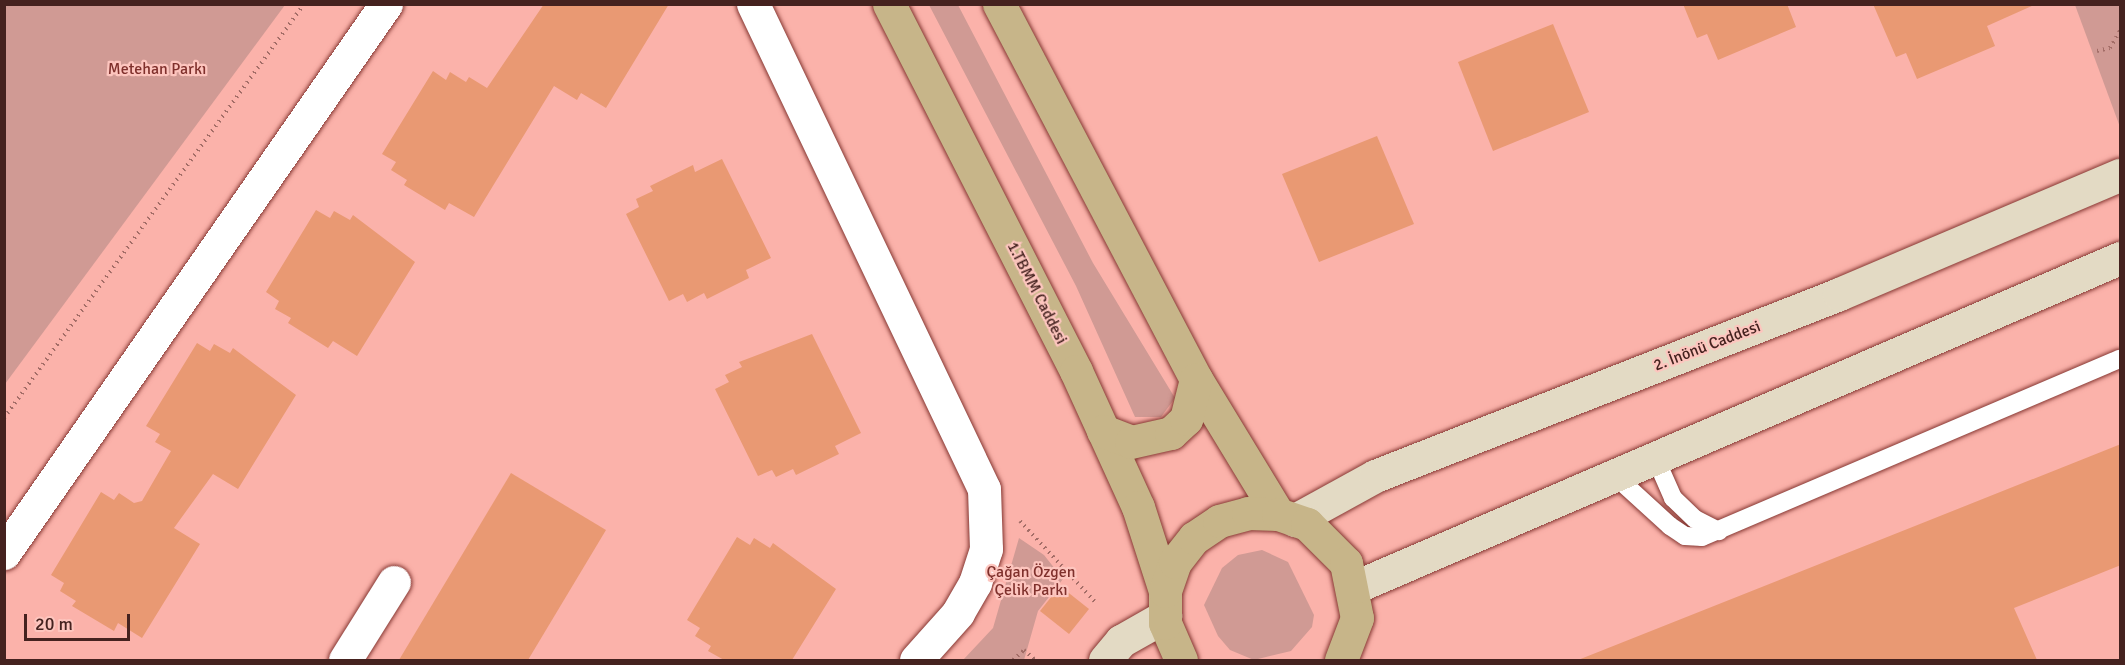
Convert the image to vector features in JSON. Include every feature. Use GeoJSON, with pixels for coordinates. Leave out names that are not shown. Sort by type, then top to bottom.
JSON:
{"type":"FeatureCollection","features":[{"type":"Feature","properties":{"kind":"main road","name":"1.TBMM Caddesi"},"geometry":{"type":"LineString","coordinates":[[889,4],[1138,507],[1181,660]]}},
{"type":"Feature","properties":{"kind":"main road"},"geometry":{"type":"LineString","coordinates":[[999,4],[1196,379],[1287,517]]}},
{"type":"Feature","properties":{"kind":"main road","name":"2. İnönü Caddesi"},"geometry":{"type":"LineString","coordinates":[[1287,517],[1375,476],[1839,294],[2121,175]]}},
{"type":"Feature","properties":{"kind":"main road"},"geometry":{"type":"LineString","coordinates":[[1354,587],[1612,474],[2121,258]]}},
{"type":"Feature","properties":{"kind":"main road"},"geometry":{"type":"LineString","coordinates":[[1102,431],[1131,442],[1171,433],[1186,419],[1196,379]]}},
{"type":"Feature","properties":{"kind":"main road"},"geometry":{"type":"LineString","coordinates":[[1105,660],[1121,641],[1165,603],[1175,562],[1210,527],[1248,513],[1287,517],[1329,541],[1354,587],[1354,627],[1341,660]]}},
{"type":"Feature","properties":{"kind":"main road"},"geometry":{"type":"LineString","coordinates":[[1354,627],[1367,660]]}},
{"type":"Feature","properties":{"kind":"street"},"geometry":{"type":"LineString","coordinates":[[4,553],[386,4]]}},
{"type":"Feature","properties":{"kind":"street"},"geometry":{"type":"LineString","coordinates":[[753,4],[975,461],[987,515],[986,549],[975,584],[958,614],[915,660]]}},
{"type":"Feature","properties":{"kind":"street"},"geometry":{"type":"LineString","coordinates":[[345,660],[394,582]]}},
{"type":"Feature","properties":{"kind":"lane"},"geometry":{"type":"LineString","coordinates":[[1612,474],[1685,536],[1719,531],[2121,359]]}},
{"type":"Feature","properties":{"kind":"lane"},"geometry":{"type":"LineString","coordinates":[[1655,457],[1673,498],[1695,519],[1719,531]]}},
{"type":"Feature","properties":{"kind":"path"},"geometry":{"type":"LineString","coordinates":[[4,418],[304,4]]}},
{"type":"Feature","properties":{"kind":"path"},"geometry":{"type":"LineString","coordinates":[[2097,51],[2110,48],[2121,31]]}},
{"type":"Feature","properties":{"kind":"path"},"geometry":{"type":"LineString","coordinates":[[987,515],[1023,521],[1097,604]]}},
{"type":"Feature","properties":{"kind":"path"},"geometry":{"type":"LineString","coordinates":[[1013,660],[1024,650],[1035,660]]}},
{"type":"Feature","properties":{"kind":"green space","name":"Metehan Parkı"},"geometry":{"type":"Polygon","coordinates":[[[4,5],[285,5],[5,384],[4,5]]]}},
{"type":"Feature","properties":{"kind":"green space"},"geometry":{"type":"Polygon","coordinates":[[[929,5],[958,5],[1093,263],[1175,398],[1161,417],[1135,417],[1076,286],[929,5]]]}},
{"type":"Feature","properties":{"kind":"green space"},"geometry":{"type":"Polygon","coordinates":[[[2075,5],[2120,5],[2120,127],[2075,5]]]}},
{"type":"Feature","properties":{"kind":"green space","name":"Çağan Özgen Çelik Parkı"},"geometry":{"type":"Polygon","coordinates":[[[1019,538],[1044,555],[1063,579],[1038,611],[1024,660],[963,660],[993,628],[1019,538]]]}},
{"type":"Feature","properties":{"kind":"green space"},"geometry":{"type":"Polygon","coordinates":[[[1262,550],[1288,562],[1314,615],[1312,627],[1291,651],[1254,660],[1230,650],[1218,636],[1204,605],[1222,568],[1238,555],[1262,550]]]}},
{"type":"Feature","properties":{"kind":"building"},"geometry":{"type":"Polygon","coordinates":[[[544,4],[669,4],[606,108],[581,93],[577,100],[554,86],[474,217],[449,203],[445,210],[404,185],[407,180],[391,170],[396,162],[382,154],[433,71],[446,80],[450,72],[466,82],[469,77],[487,88],[544,4]]]}},
{"type":"Feature","properties":{"kind":"building"},"geometry":{"type":"Polygon","coordinates":[[[1683,4],[1787,4],[1796,27],[1718,60],[1707,34],[1697,38],[1683,4]]]}},
{"type":"Feature","properties":{"kind":"building"},"geometry":{"type":"Polygon","coordinates":[[[1873,4],[2036,4],[1987,26],[1995,46],[1917,79],[1906,53],[1896,57],[1873,4]]]}},
{"type":"Feature","properties":{"kind":"building"},"geometry":{"type":"Polygon","coordinates":[[[1553,24],[1589,112],[1493,151],[1458,62],[1553,24]]]}},
{"type":"Feature","properties":{"kind":"building"},"geometry":{"type":"Polygon","coordinates":[[[1377,136],[1414,224],[1319,262],[1282,174],[1377,136]]]}},
{"type":"Feature","properties":{"kind":"building"},"geometry":{"type":"Polygon","coordinates":[[[722,159],[771,258],[746,270],[749,278],[707,299],[704,293],[687,302],[683,294],[669,301],[626,214],[639,207],[636,199],[653,191],[650,186],[693,165],[695,172],[722,159]]]}},
{"type":"Feature","properties":{"kind":"building"},"geometry":{"type":"Polygon","coordinates":[[[316,210],[330,218],[334,211],[350,220],[353,215],[415,262],[357,356],[333,341],[328,348],[288,323],[291,318],[275,309],[279,301],[266,292],[316,210]]]}},
{"type":"Feature","properties":{"kind":"building"},"geometry":{"type":"Polygon","coordinates":[[[812,334],[861,433],[835,446],[839,454],[796,475],[793,469],[776,477],[772,470],[758,476],[715,389],[729,382],[725,375],[742,367],[739,362],[812,334]]]}},
{"type":"Feature","properties":{"kind":"building"},"geometry":{"type":"Polygon","coordinates":[[[197,343],[210,351],[214,344],[230,353],[233,348],[296,395],[238,489],[213,474],[174,528],[200,544],[142,638],[118,623],[114,631],[72,606],[76,601],[60,591],[64,583],[51,575],[101,492],[114,500],[119,493],[134,503],[142,501],[171,451],[155,442],[160,434],[146,426],[197,343]]]}},
{"type":"Feature","properties":{"kind":"building"},"geometry":{"type":"Polygon","coordinates":[[[2121,444],[2121,565],[2014,608],[2037,660],[1578,660],[2121,444]]]}},
{"type":"Feature","properties":{"kind":"building"},"geometry":{"type":"Polygon","coordinates":[[[511,473],[606,530],[528,660],[399,660],[511,473]]]}},
{"type":"Feature","properties":{"kind":"building"},"geometry":{"type":"Polygon","coordinates":[[[737,537],[750,545],[754,538],[770,548],[773,543],[836,589],[792,660],[724,660],[708,651],[711,646],[695,636],[700,628],[687,620],[737,537]]]}},
{"type":"Feature","properties":{"kind":"building"},"geometry":{"type":"Polygon","coordinates":[[[1060,586],[1089,609],[1069,634],[1040,611],[1060,586]]]}}]}
